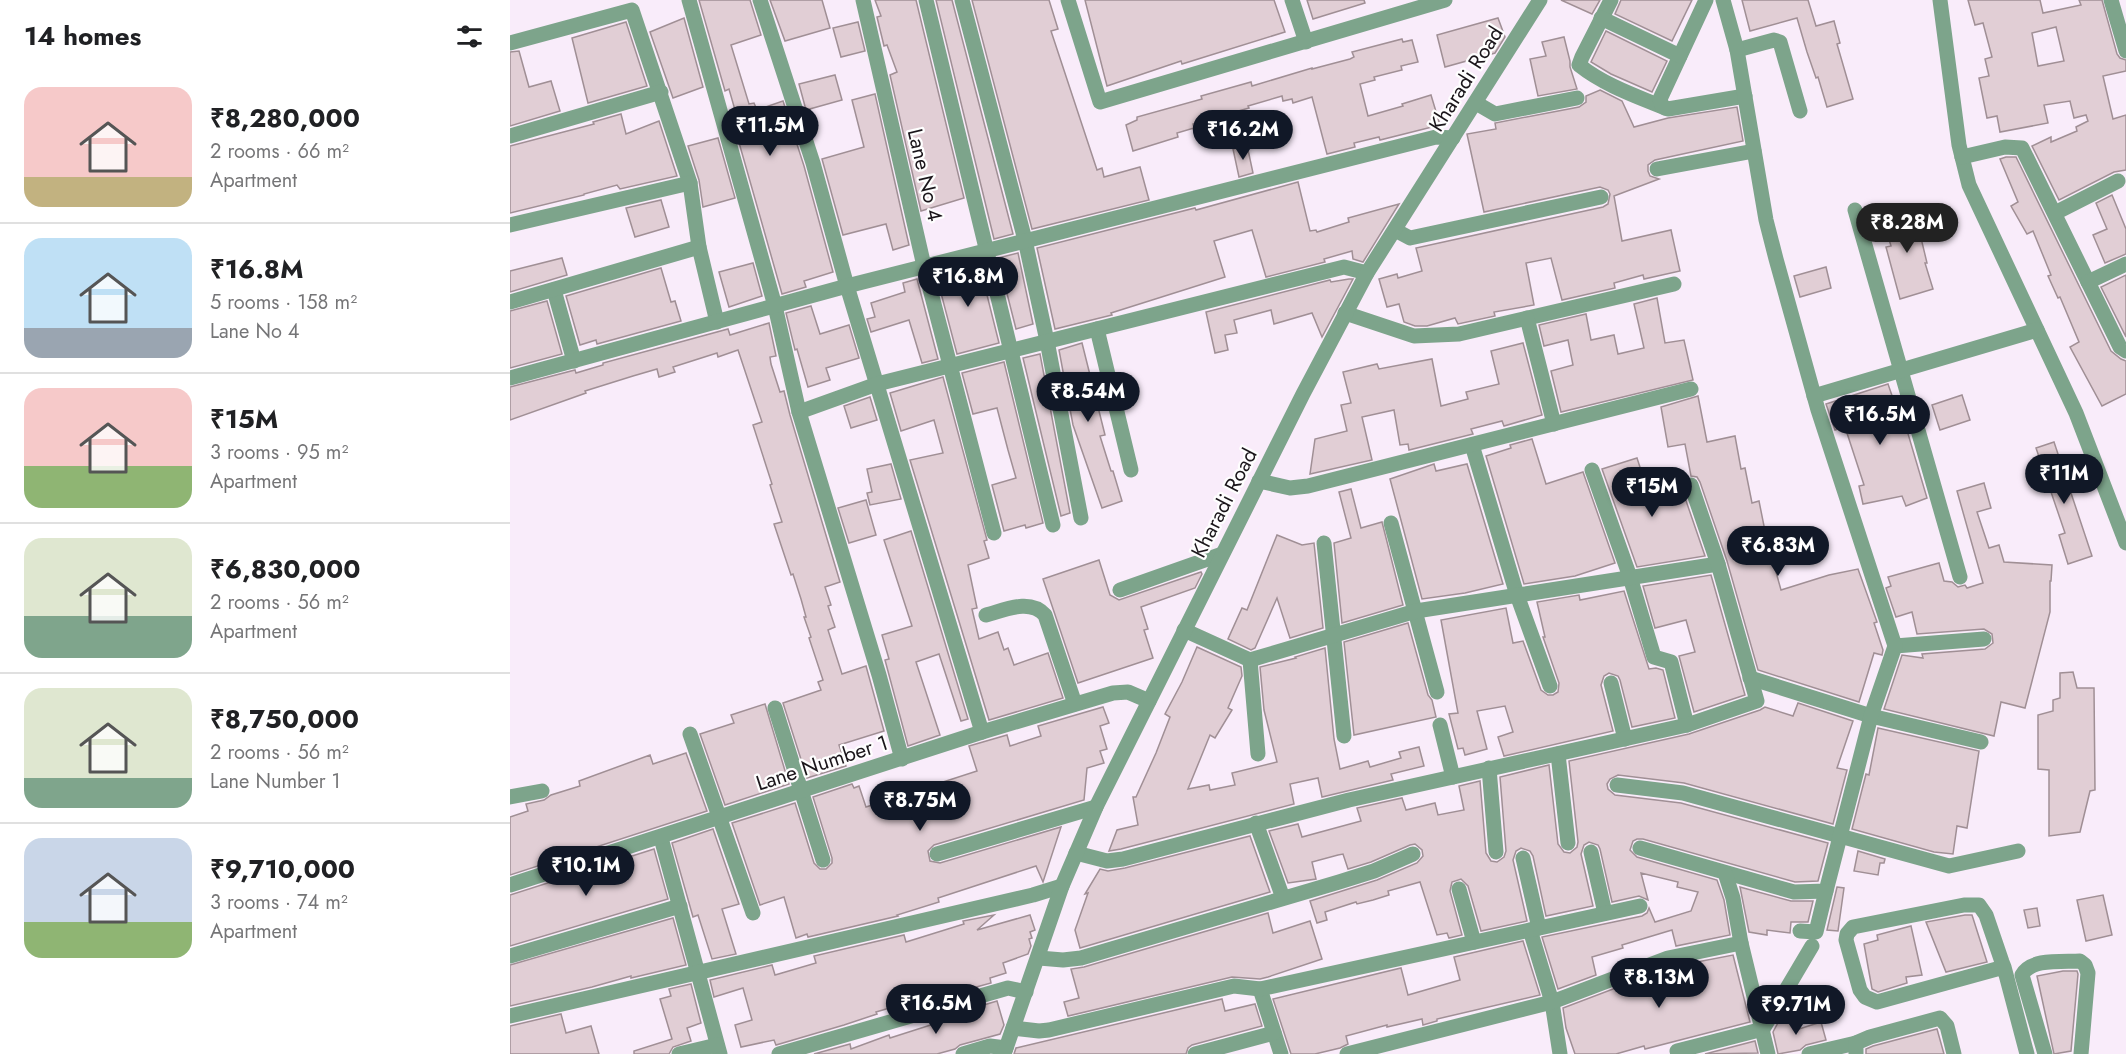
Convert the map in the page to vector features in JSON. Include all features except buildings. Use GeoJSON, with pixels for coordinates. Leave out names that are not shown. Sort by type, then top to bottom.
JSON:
{"type":"FeatureCollection","features":[{"type":"Feature","properties":{"kind":"street"},"geometry":{"type":"LineString","coordinates":[[689,0],[775,306],[799,412],[879,675],[902,759]]}},
{"type":"Feature","properties":{"kind":"street"},"geometry":{"type":"LineString","coordinates":[[760,0],[813,163],[982,732]]}},
{"type":"Feature","properties":{"kind":"street","name":"Lane No 4"},"geometry":{"type":"LineString","coordinates":[[863,0],[924,266],[994,533]]}},
{"type":"Feature","properties":{"kind":"street"},"geometry":{"type":"LineString","coordinates":[[926,0],[1053,525]]}},
{"type":"Feature","properties":{"kind":"street"},"geometry":{"type":"LineString","coordinates":[[962,0],[1025,240],[1081,518]]}},
{"type":"Feature","properties":{"kind":"street"},"geometry":{"type":"LineString","coordinates":[[1068,0],[1100,102],[1445,0]]}},
{"type":"Feature","properties":{"kind":"street"},"geometry":{"type":"LineString","coordinates":[[1292,0],[1306,42]]}},
{"type":"Feature","properties":{"kind":"street","name":"Kharadi Road"},"geometry":{"type":"LineString","coordinates":[[1005,1051],[1062,886],[1096,807],[1259,481],[1367,273],[1540,0]]}},
{"type":"Feature","properties":{"kind":"street"},"geometry":{"type":"LineString","coordinates":[[1611,0],[1580,64],[1589,72],[1631,94],[1668,109],[1745,96]]}},
{"type":"Feature","properties":{"kind":"street"},"geometry":{"type":"LineString","coordinates":[[1665,108],[1660,99],[1706,0]]}},
{"type":"Feature","properties":{"kind":"street"},"geometry":{"type":"LineString","coordinates":[[1723,0],[1737,50],[1766,220],[1814,396],[1895,646],[1871,716],[1816,932],[1800,931]]}},
{"type":"Feature","properties":{"kind":"street"},"geometry":{"type":"LineString","coordinates":[[1940,0],[1962,157],[1969,185],[2076,413],[2126,543]]}},
{"type":"Feature","properties":{"kind":"street"},"geometry":{"type":"LineString","coordinates":[[2111,0],[2126,51]]}},
{"type":"Feature","properties":{"kind":"street"},"geometry":{"type":"LineString","coordinates":[[510,42],[632,10],[690,183],[699,247],[717,322]]}},
{"type":"Feature","properties":{"kind":"street"},"geometry":{"type":"LineString","coordinates":[[1601,18],[1680,56]]}},
{"type":"Feature","properties":{"kind":"street"},"geometry":{"type":"LineString","coordinates":[[1737,50],[1774,40],[1780,42],[1800,111]]}},
{"type":"Feature","properties":{"kind":"street"},"geometry":{"type":"LineString","coordinates":[[510,136],[660,92]]}},
{"type":"Feature","properties":{"kind":"street"},"geometry":{"type":"LineString","coordinates":[[1476,103],[1495,114],[1577,98]]}},
{"type":"Feature","properties":{"kind":"street"},"geometry":{"type":"LineString","coordinates":[[510,378],[1025,240],[1436,137],[1454,138]]}},
{"type":"Feature","properties":{"kind":"street"},"geometry":{"type":"LineString","coordinates":[[1962,157],[2005,147],[2022,148],[2120,347],[2126,351]]}},
{"type":"Feature","properties":{"kind":"street"},"geometry":{"type":"LineString","coordinates":[[1657,169],[1754,151]]}},
{"type":"Feature","properties":{"kind":"street"},"geometry":{"type":"LineString","coordinates":[[2055,213],[2118,182]]}},
{"type":"Feature","properties":{"kind":"street"},"geometry":{"type":"LineString","coordinates":[[510,225],[690,183]]}},
{"type":"Feature","properties":{"kind":"street"},"geometry":{"type":"LineString","coordinates":[[1395,230],[1410,238],[1601,197]]}},
{"type":"Feature","properties":{"kind":"street"},"geometry":{"type":"LineString","coordinates":[[1855,210],[1960,577]]}},
{"type":"Feature","properties":{"kind":"street"},"geometry":{"type":"LineString","coordinates":[[510,302],[699,247]]}},
{"type":"Feature","properties":{"kind":"street"},"geometry":{"type":"LineString","coordinates":[[2088,282],[2126,264]]}},
{"type":"Feature","properties":{"kind":"street"},"geometry":{"type":"LineString","coordinates":[[799,412],[877,384],[1344,267],[1367,273]]}},
{"type":"Feature","properties":{"kind":"street"},"geometry":{"type":"LineString","coordinates":[[1345,313],[1414,336],[1459,333],[1674,284]]}},
{"type":"Feature","properties":{"kind":"street"},"geometry":{"type":"LineString","coordinates":[[554,290],[574,361]]}},
{"type":"Feature","properties":{"kind":"street"},"geometry":{"type":"LineString","coordinates":[[1527,318],[1554,424]]}},
{"type":"Feature","properties":{"kind":"street"},"geometry":{"type":"LineString","coordinates":[[1097,329],[1131,470]]}},
{"type":"Feature","properties":{"kind":"street"},"geometry":{"type":"LineString","coordinates":[[1814,396],[2037,330]]}},
{"type":"Feature","properties":{"kind":"street"},"geometry":{"type":"LineString","coordinates":[[1259,481],[1290,488],[1308,486],[1691,389]]}},
{"type":"Feature","properties":{"kind":"street"},"geometry":{"type":"LineString","coordinates":[[1472,445],[1517,595],[1550,686]]}},
{"type":"Feature","properties":{"kind":"street"},"geometry":{"type":"LineString","coordinates":[[1592,470],[1630,577],[1654,657],[1671,662],[1687,725]]}},
{"type":"Feature","properties":{"kind":"street"},"geometry":{"type":"LineString","coordinates":[[1076,853],[1107,861],[1123,859],[1256,823],[1687,725],[1757,701],[1718,564],[1691,484]]}},
{"type":"Feature","properties":{"kind":"street"},"geometry":{"type":"LineString","coordinates":[[1391,523],[1437,692]]}},
{"type":"Feature","properties":{"kind":"street"},"geometry":{"type":"LineString","coordinates":[[1324,543],[1344,736]]}},
{"type":"Feature","properties":{"kind":"street"},"geometry":{"type":"LineString","coordinates":[[1120,590],[1222,554]]}},
{"type":"Feature","properties":{"kind":"street"},"geometry":{"type":"LineString","coordinates":[[1184,630],[1250,660],[1416,611],[1718,564]]}},
{"type":"Feature","properties":{"kind":"street"},"geometry":{"type":"LineString","coordinates":[[986,615],[1022,606],[1040,609],[1045,615],[1075,704]]}},
{"type":"Feature","properties":{"kind":"street"},"geometry":{"type":"LineString","coordinates":[[1895,646],[1984,639]]}},
{"type":"Feature","properties":{"kind":"street"},"geometry":{"type":"LineString","coordinates":[[1250,660],[1258,754]]}},
{"type":"Feature","properties":{"kind":"street"},"geometry":{"type":"LineString","coordinates":[[1750,678],[1871,716],[1982,742]]}},
{"type":"Feature","properties":{"kind":"street"},"geometry":{"type":"LineString","coordinates":[[1611,683],[1625,740]]}},
{"type":"Feature","properties":{"kind":"street","name":"Lane Number 1"},"geometry":{"type":"LineString","coordinates":[[510,885],[720,819],[982,732],[1113,693],[1128,692],[1149,701]]}},
{"type":"Feature","properties":{"kind":"street"},"geometry":{"type":"LineString","coordinates":[[775,708],[823,860]]}},
{"type":"Feature","properties":{"kind":"street"},"geometry":{"type":"LineString","coordinates":[[1440,725],[1452,777]]}},
{"type":"Feature","properties":{"kind":"street"},"geometry":{"type":"LineString","coordinates":[[690,734],[753,913]]}},
{"type":"Feature","properties":{"kind":"street"},"geometry":{"type":"LineString","coordinates":[[1558,754],[1568,843]]}},
{"type":"Feature","properties":{"kind":"street"},"geometry":{"type":"LineString","coordinates":[[1490,768],[1496,852]]}},
{"type":"Feature","properties":{"kind":"street"},"geometry":{"type":"LineString","coordinates":[[1617,785],[1683,793],[1949,866],[2018,851]]}},
{"type":"Feature","properties":{"kind":"street"},"geometry":{"type":"LineString","coordinates":[[510,797],[542,791]]}},
{"type":"Feature","properties":{"kind":"street"},"geometry":{"type":"LineString","coordinates":[[937,854],[1096,807]]}},
{"type":"Feature","properties":{"kind":"street"},"geometry":{"type":"LineString","coordinates":[[1256,823],[1283,898]]}},
{"type":"Feature","properties":{"kind":"street"},"geometry":{"type":"LineString","coordinates":[[661,837],[719,1050],[679,1054]]}},
{"type":"Feature","properties":{"kind":"street"},"geometry":{"type":"LineString","coordinates":[[1640,848],[1794,892],[1826,891]]}},
{"type":"Feature","properties":{"kind":"street"},"geometry":{"type":"LineString","coordinates":[[1591,852],[1605,913]]}},
{"type":"Feature","properties":{"kind":"street"},"geometry":{"type":"LineString","coordinates":[[1039,958],[1063,960],[1081,958],[1374,871],[1413,854]]}},
{"type":"Feature","properties":{"kind":"street"},"geometry":{"type":"LineString","coordinates":[[1523,858],[1534,929],[1560,1054]]}},
{"type":"Feature","properties":{"kind":"street"},"geometry":{"type":"LineString","coordinates":[[1725,873],[1733,898],[1768,1054]]}},
{"type":"Feature","properties":{"kind":"street"},"geometry":{"type":"LineString","coordinates":[[510,1016],[1033,895],[1062,886]]}},
{"type":"Feature","properties":{"kind":"street"},"geometry":{"type":"LineString","coordinates":[[1459,889],[1474,942]]}},
{"type":"Feature","properties":{"kind":"street"},"geometry":{"type":"LineString","coordinates":[[2004,967],[1877,1002],[1865,997],[1860,990],[1846,940],[1847,934],[1853,927],[1964,905],[1980,905],[1986,915],[2004,967],[2027,1054]]}},
{"type":"Feature","properties":{"kind":"street"},"geometry":{"type":"LineString","coordinates":[[510,956],[680,906]]}},
{"type":"Feature","properties":{"kind":"street"},"geometry":{"type":"LineString","coordinates":[[1013,1028],[1049,1030],[1234,986],[1260,989],[1640,906]]}},
{"type":"Feature","properties":{"kind":"street"},"geometry":{"type":"LineString","coordinates":[[1347,1054],[1551,1002],[1668,958],[1742,943]]}},
{"type":"Feature","properties":{"kind":"street"},"geometry":{"type":"LineString","coordinates":[[1677,1051],[1762,1029],[1812,945]]}},
{"type":"Feature","properties":{"kind":"street"},"geometry":{"type":"LineString","coordinates":[[2045,1054],[2022,975],[2026,968],[2033,965],[2080,961],[2085,965],[2088,973],[2081,1054]]}},
{"type":"Feature","properties":{"kind":"street"},"geometry":{"type":"LineString","coordinates":[[779,1054],[1008,988],[1026,992]]}},
{"type":"Feature","properties":{"kind":"street"},"geometry":{"type":"LineString","coordinates":[[1260,989],[1281,1054]]}},
{"type":"Feature","properties":{"kind":"street"},"geometry":{"type":"LineString","coordinates":[[1809,1054],[1856,1048],[1870,1037],[1940,1018],[1947,1026],[1954,1054]]}},
{"type":"Feature","properties":{"kind":"street"},"geometry":{"type":"LineString","coordinates":[[1195,1054],[1274,1032]]}},
{"type":"Feature","properties":{"kind":"street"},"geometry":{"type":"LineString","coordinates":[[963,1054],[990,1046],[1005,1051]]}}]}
